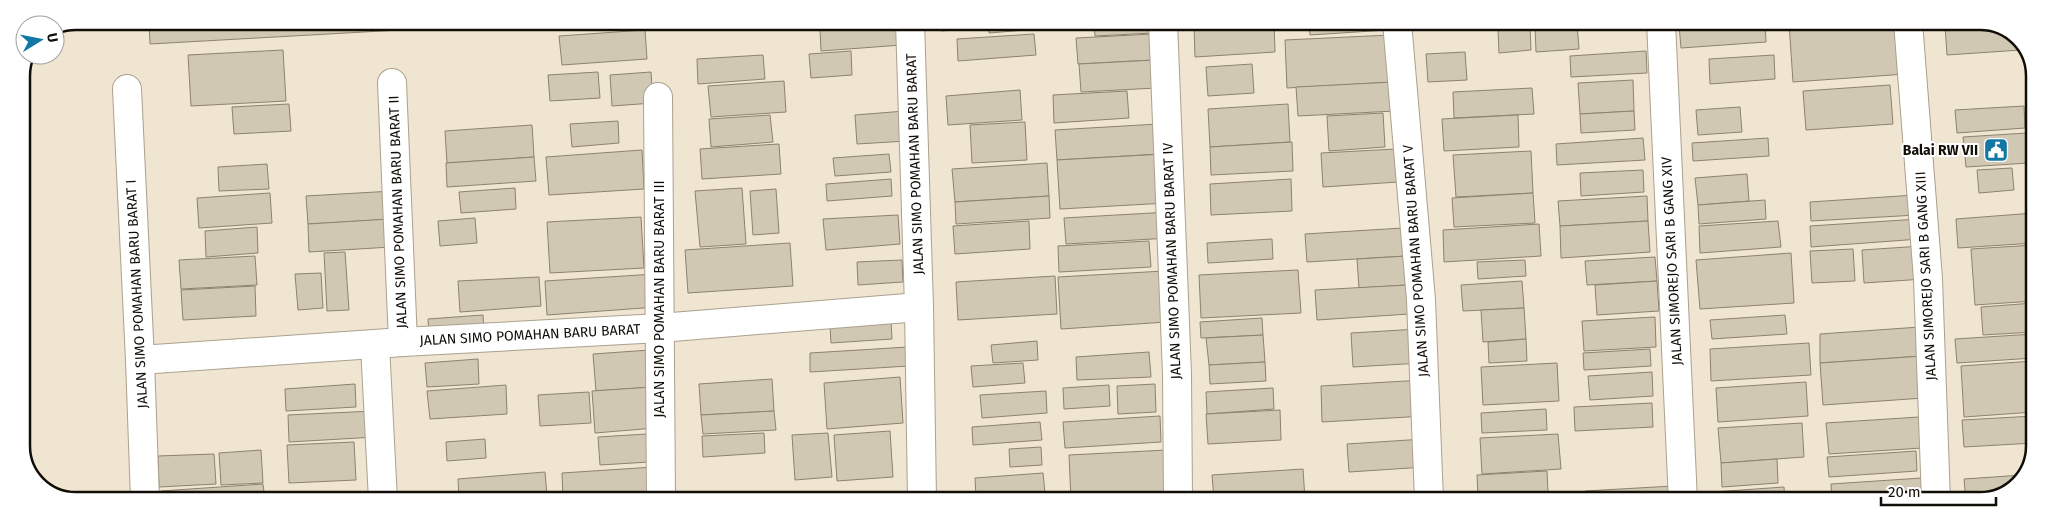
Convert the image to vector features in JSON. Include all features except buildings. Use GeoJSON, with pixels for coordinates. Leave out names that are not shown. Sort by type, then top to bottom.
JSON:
{"type":"FeatureCollection","features":[{"type":"Feature","properties":{"kind":"street","name":"JALAN SIMO POMAHAN BARU BARAT"},"geometry":{"type":"LineString","coordinates":[[910,30],[919,307],[922,492]]}},
{"type":"Feature","properties":{"kind":"street","name":"JALAN SIMO POMAHAN BARU BARAT IV"},"geometry":{"type":"LineString","coordinates":[[1163,30],[1178,374],[1178,492]]}},
{"type":"Feature","properties":{"kind":"street","name":"JALAN SIMO POMAHAN BARU BARAT V"},"geometry":{"type":"LineString","coordinates":[[1398,30],[1421,300],[1428,492]]}},
{"type":"Feature","properties":{"kind":"street","name":"JALAN SIMOREJO SARI B GANG XIV"},"geometry":{"type":"LineString","coordinates":[[1661,30],[1684,492]]}},
{"type":"Feature","properties":{"kind":"street","name":"JALAN SIMOREJO SARI B GANG XIII"},"geometry":{"type":"LineString","coordinates":[[1909,30],[1928,279],[1936,492]]}},
{"type":"Feature","properties":{"kind":"street","name":"JALAN SIMO POMAHAN BARU BARAT II"},"geometry":{"type":"LineString","coordinates":[[392,82],[403,342]]}},
{"type":"Feature","properties":{"kind":"street","name":"JALAN SIMO POMAHAN BARU BARAT I"},"geometry":{"type":"LineString","coordinates":[[127,89],[145,492]]}},
{"type":"Feature","properties":{"kind":"street","name":"JALAN SIMO POMAHAN BARU BARAT III"},"geometry":{"type":"LineString","coordinates":[[658,98],[661,492]]}},
{"type":"Feature","properties":{"kind":"street","name":"JALAN SIMO POMAHAN BARU BARAT"},"geometry":{"type":"LineString","coordinates":[[140,360],[403,342],[660,328],[919,307]]}},
{"type":"Feature","properties":{"kind":"street"},"geometry":{"type":"LineString","coordinates":[[375,345],[383,492]]}},
{"type":"Feature","properties":{"kind":"place","name":"Balai RW VII"},"geometry":{"type":"Point","coordinates":[1996,150]}}]}
